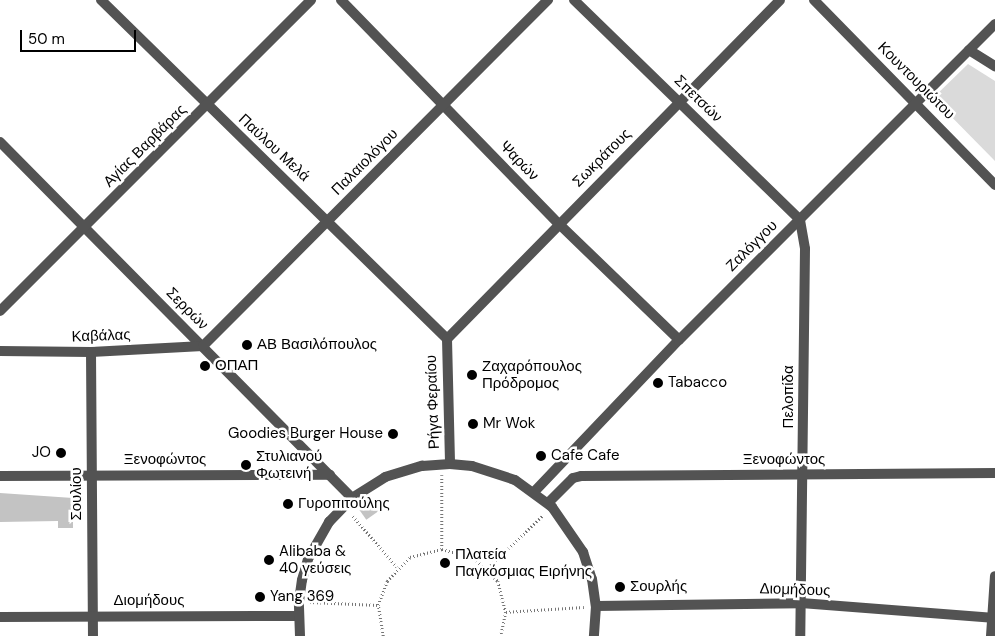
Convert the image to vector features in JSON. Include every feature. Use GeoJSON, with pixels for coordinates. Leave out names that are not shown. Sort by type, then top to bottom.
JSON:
{"type":"FeatureCollection","features":[{"type":"Feature","properties":{"kind":"street","name":"Παύλου Μελά"},"geometry":{"type":"LineString","coordinates":[[101,0],[207,105],[328,220],[447,339]]}},
{"type":"Feature","properties":{"kind":"street","name":"Αγίας Βαρβάρας"},"geometry":{"type":"LineString","coordinates":[[0,311],[311,0]]}},
{"type":"Feature","properties":{"kind":"street","name":"Ψαρών"},"geometry":{"type":"LineString","coordinates":[[341,0],[558,223],[678,340]]}},
{"type":"Feature","properties":{"kind":"street","name":"Παλαιολόγου"},"geometry":{"type":"LineString","coordinates":[[203,346],[548,0]]}},
{"type":"Feature","properties":{"kind":"street","name":"Σπετσών"},"geometry":{"type":"LineString","coordinates":[[574,0],[800,220]]}},
{"type":"Feature","properties":{"kind":"street","name":"Σωκράτους"},"geometry":{"type":"LineString","coordinates":[[447,339],[558,223],[780,0]]}},
{"type":"Feature","properties":{"kind":"street","name":"Κουντουριώτου"},"geometry":{"type":"LineString","coordinates":[[814,0],[917,103],[995,185]]}},
{"type":"Feature","properties":{"kind":"street","name":"Ζαλόγγου"},"geometry":{"type":"LineString","coordinates":[[534,492],[678,340],[995,24]]}},
{"type":"Feature","properties":{"kind":"street"},"geometry":{"type":"LineString","coordinates":[[969,50],[995,66]]}},
{"type":"Feature","properties":{"kind":"street","name":"Σερρών"},"geometry":{"type":"LineString","coordinates":[[0,142],[352,498]]}},
{"type":"Feature","properties":{"kind":"street","name":"Πελοπίδα"},"geometry":{"type":"LineString","coordinates":[[800,220],[805,250],[804,474],[800,636]]}},
{"type":"Feature","properties":{"kind":"street","name":"Ρήγα Φεραίου"},"geometry":{"type":"LineString","coordinates":[[446,464],[447,339]]}},
{"type":"Feature","properties":{"kind":"street","name":"Καβάλας"},"geometry":{"type":"LineString","coordinates":[[0,351],[91,352],[203,346]]}},
{"type":"Feature","properties":{"kind":"street","name":"Σουλίου"},"geometry":{"type":"LineString","coordinates":[[91,352],[93,636]]}},
{"type":"Feature","properties":{"kind":"street"},"geometry":{"type":"LineString","coordinates":[[300,636],[299,601],[308,559],[329,522],[343,506],[368,487],[403,470],[446,464],[494,472],[534,492],[550,505],[584,552],[596,606],[594,636]]}},
{"type":"Feature","properties":{"kind":"street"},"geometry":{"type":"LineString","coordinates":[[550,505],[573,478],[560,465]]}},
{"type":"Feature","properties":{"kind":"street","name":"Ξενοφώντος"},"geometry":{"type":"LineString","coordinates":[[573,478],[995,473]]}},
{"type":"Feature","properties":{"kind":"street","name":"Ξενοφώντος"},"geometry":{"type":"LineString","coordinates":[[0,476],[330,475]]}},
{"type":"Feature","properties":{"kind":"street"},"geometry":{"type":"LineString","coordinates":[[992,636],[995,576]]}},
{"type":"Feature","properties":{"kind":"street","name":"Διομήδους"},"geometry":{"type":"LineString","coordinates":[[596,606],[801,603],[994,618]]}},
{"type":"Feature","properties":{"kind":"street","name":"Διομήδους"},"geometry":{"type":"LineString","coordinates":[[0,617],[298,616]]}},
{"type":"Feature","properties":{"kind":"path"},"geometry":{"type":"LineString","coordinates":[[442,549],[446,464]]}},
{"type":"Feature","properties":{"kind":"path"},"geometry":{"type":"LineString","coordinates":[[488,568],[550,505]]}},
{"type":"Feature","properties":{"kind":"path"},"geometry":{"type":"LineString","coordinates":[[343,506],[397,568]]}},
{"type":"Feature","properties":{"kind":"path"},"geometry":{"type":"LineString","coordinates":[[383,636],[378,605],[387,581],[397,568],[426,551],[442,549],[459,551],[488,568],[498,581],[506,612],[501,636]]}},
{"type":"Feature","properties":{"kind":"path"},"geometry":{"type":"LineString","coordinates":[[299,601],[378,605]]}},
{"type":"Feature","properties":{"kind":"path"},"geometry":{"type":"LineString","coordinates":[[506,612],[596,606]]}},
{"type":"Feature","properties":{"kind":"shaded area"},"geometry":{"type":"Polygon","coordinates":[[[968,64],[995,81],[995,161],[933,98],[968,64]]]}},
{"type":"Feature","properties":{"kind":"building"},"geometry":{"type":"Polygon","coordinates":[[[0,493],[73,498],[73,528],[58,528],[58,521],[0,522],[0,493]]]}},
{"type":"Feature","properties":{"kind":"building"},"geometry":{"type":"Polygon","coordinates":[[[375,499],[382,509],[366,520],[359,510],[375,499]]]}},
{"type":"Feature","properties":{"kind":"place","name":"ΑΒ Βασιλόπουλος"},"geometry":{"type":"Point","coordinates":[247,345]}},
{"type":"Feature","properties":{"kind":"place","name":"ΟΠΑΠ"},"geometry":{"type":"Point","coordinates":[205,366]}},
{"type":"Feature","properties":{"kind":"place","name":"Ζαχαρόπουλος Πρόδρομος"},"geometry":{"type":"Point","coordinates":[472,375]}},
{"type":"Feature","properties":{"kind":"place","name":"Tabacco"},"geometry":{"type":"Point","coordinates":[658,383]}},
{"type":"Feature","properties":{"kind":"place","name":"Mr Wok"},"geometry":{"type":"Point","coordinates":[473,424]}},
{"type":"Feature","properties":{"kind":"place","name":"Goodies Burger House"},"geometry":{"type":"Point","coordinates":[393,434]}},
{"type":"Feature","properties":{"kind":"place","name":"JO"},"geometry":{"type":"Point","coordinates":[61,453]}},
{"type":"Feature","properties":{"kind":"place","name":"Cafe Cafe"},"geometry":{"type":"Point","coordinates":[541,456]}},
{"type":"Feature","properties":{"kind":"place","name":"Στυλιανού Φωτεινή"},"geometry":{"type":"Point","coordinates":[246,465]}},
{"type":"Feature","properties":{"kind":"place","name":"Γυροπιτούλης"},"geometry":{"type":"Point","coordinates":[288,504]}},
{"type":"Feature","properties":{"kind":"place","name":"Alibaba & 40 γεύσεις"},"geometry":{"type":"Point","coordinates":[269,560]}},
{"type":"Feature","properties":{"kind":"place","name":"Πλατεία Παγκόσμιας Ειρήνης"},"geometry":{"type":"Point","coordinates":[445,563]}},
{"type":"Feature","properties":{"kind":"place","name":"Σουρλής"},"geometry":{"type":"Point","coordinates":[620,587]}},
{"type":"Feature","properties":{"kind":"place","name":"Yang 369"},"geometry":{"type":"Point","coordinates":[260,597]}}]}
